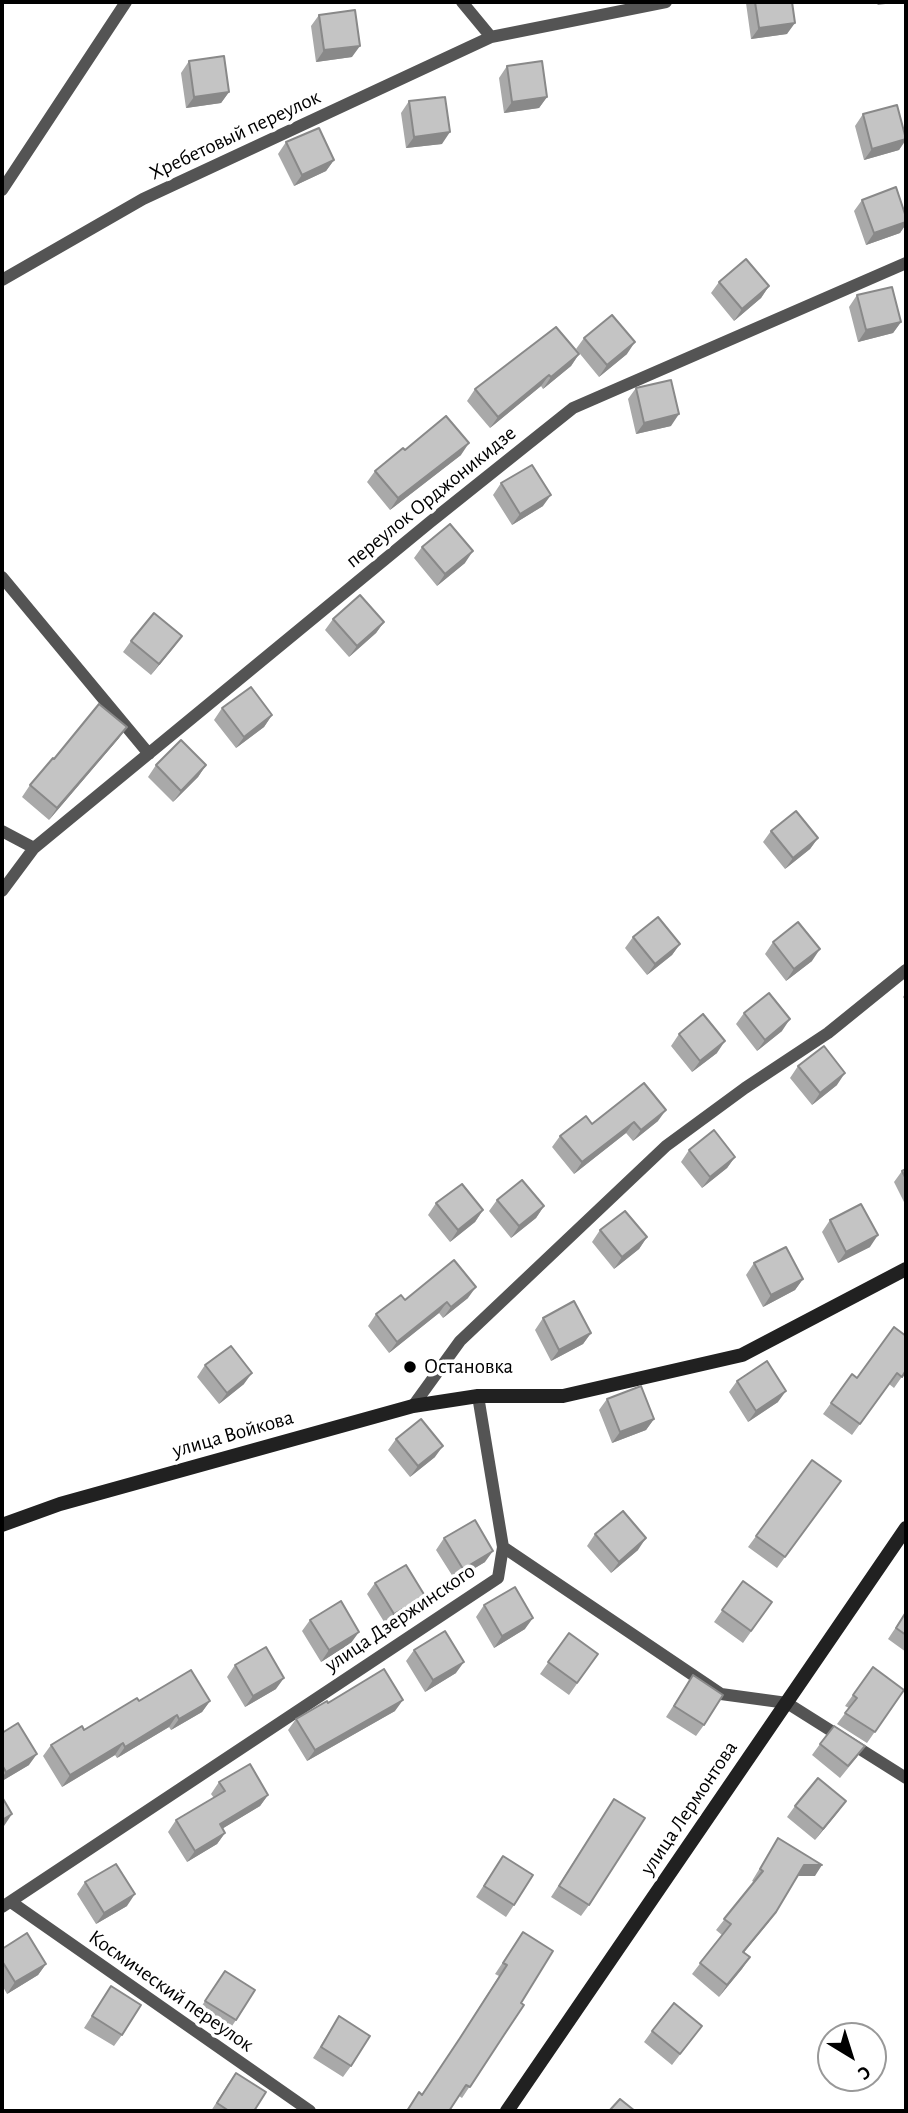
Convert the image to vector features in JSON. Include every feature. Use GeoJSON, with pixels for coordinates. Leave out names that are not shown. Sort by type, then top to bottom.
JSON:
{"type":"FeatureCollection","features":[{"type":"Feature","properties":{"kind":"street"},"geometry":{"type":"LineString","coordinates":[[478,1396],[563,1396],[742,1355],[906,1269]]}},
{"type":"Feature","properties":{"kind":"street","name":"улица Войкова"},"geometry":{"type":"LineString","coordinates":[[2,1525],[60,1504],[413,1406],[478,1396]]}},
{"type":"Feature","properties":{"kind":"street","name":"улица Лермонтова"},"geometry":{"type":"LineString","coordinates":[[507,2111],[906,1528]]}},
{"type":"Feature","properties":{"kind":"lane"},"geometry":{"type":"LineString","coordinates":[[2,190],[125,2]]}},
{"type":"Feature","properties":{"kind":"lane"},"geometry":{"type":"LineString","coordinates":[[463,2],[491,37]]}},
{"type":"Feature","properties":{"kind":"lane","name":"Хребетовый переулок"},"geometry":{"type":"LineString","coordinates":[[2,280],[144,199],[491,37],[666,2]]}},
{"type":"Feature","properties":{"kind":"lane","name":"переулок Орджоникидзе"},"geometry":{"type":"LineString","coordinates":[[2,891],[34,848],[500,464],[573,408],[906,263]]}},
{"type":"Feature","properties":{"kind":"lane"},"geometry":{"type":"LineString","coordinates":[[2,577],[149,754]]}},
{"type":"Feature","properties":{"kind":"lane"},"geometry":{"type":"LineString","coordinates":[[2,831],[34,848]]}},
{"type":"Feature","properties":{"kind":"lane"},"geometry":{"type":"LineString","coordinates":[[413,1406],[460,1341],[666,1146],[745,1088],[828,1033],[906,970]]}},
{"type":"Feature","properties":{"kind":"lane","name":"улица Дзержинского"},"geometry":{"type":"LineString","coordinates":[[6,1905],[498,1578],[503,1547],[478,1396]]}},
{"type":"Feature","properties":{"kind":"lane"},"geometry":{"type":"LineString","coordinates":[[503,1547],[721,1694],[787,1703],[906,1778]]}},
{"type":"Feature","properties":{"kind":"lane","name":"Космический переулок"},"geometry":{"type":"LineString","coordinates":[[6,1905],[310,2111]]}},
{"type":"Feature","properties":{"kind":"building"},"geometry":{"type":"Polygon","coordinates":[[[755,2],[792,2],[795,23],[759,28],[755,2]]]}},
{"type":"Feature","properties":{"kind":"building"},"geometry":{"type":"Polygon","coordinates":[[[355,10],[360,46],[324,50],[319,15],[355,10]]]}},
{"type":"Feature","properties":{"kind":"building"},"geometry":{"type":"Polygon","coordinates":[[[224,56],[229,92],[194,97],[189,61],[224,56]]]}},
{"type":"Feature","properties":{"kind":"building"},"geometry":{"type":"Polygon","coordinates":[[[542,61],[547,97],[512,102],[507,66],[542,61]]]}},
{"type":"Feature","properties":{"kind":"building"},"geometry":{"type":"Polygon","coordinates":[[[445,97],[450,132],[414,137],[409,101],[445,97]]]}},
{"type":"Feature","properties":{"kind":"building"},"geometry":{"type":"Polygon","coordinates":[[[897,105],[906,139],[872,149],[863,114],[897,105]]]}},
{"type":"Feature","properties":{"kind":"building"},"geometry":{"type":"Polygon","coordinates":[[[319,128],[334,160],[302,175],[286,142],[319,128]]]}},
{"type":"Feature","properties":{"kind":"building"},"geometry":{"type":"Polygon","coordinates":[[[896,187],[906,222],[874,233],[862,200],[896,187]]]}},
{"type":"Feature","properties":{"kind":"building"},"geometry":{"type":"Polygon","coordinates":[[[746,259],[769,286],[742,309],[719,282],[746,259]]]}},
{"type":"Feature","properties":{"kind":"building"},"geometry":{"type":"Polygon","coordinates":[[[892,287],[901,322],[866,330],[857,295],[892,287]]]}},
{"type":"Feature","properties":{"kind":"building"},"geometry":{"type":"Polygon","coordinates":[[[612,315],[635,342],[607,365],[584,338],[612,315]]]}},
{"type":"Feature","properties":{"kind":"building"},"geometry":{"type":"Polygon","coordinates":[[[556,327],[579,354],[498,417],[475,389],[556,327]]]}},
{"type":"Feature","properties":{"kind":"building"},"geometry":{"type":"Polygon","coordinates":[[[671,380],[679,414],[644,423],[636,388],[671,380]]]}},
{"type":"Feature","properties":{"kind":"building"},"geometry":{"type":"Polygon","coordinates":[[[446,416],[469,443],[398,498],[375,471],[446,416]]]}},
{"type":"Feature","properties":{"kind":"building"},"geometry":{"type":"Polygon","coordinates":[[[532,465],[551,495],[520,514],[501,483],[532,465]]]}},
{"type":"Feature","properties":{"kind":"building"},"geometry":{"type":"Polygon","coordinates":[[[450,524],[473,551],[445,574],[422,547],[450,524]]]}},
{"type":"Feature","properties":{"kind":"building"},"geometry":{"type":"Polygon","coordinates":[[[360,595],[384,622],[357,646],[333,619],[360,595]]]}},
{"type":"Feature","properties":{"kind":"building"},"geometry":{"type":"Polygon","coordinates":[[[154,613],[182,636],[159,664],[131,641],[154,613]]]}},
{"type":"Feature","properties":{"kind":"building"},"geometry":{"type":"Polygon","coordinates":[[[251,687],[272,715],[244,737],[222,708],[251,687]]]}},
{"type":"Feature","properties":{"kind":"building"},"geometry":{"type":"Polygon","coordinates":[[[99,704],[127,727],[57,808],[30,785],[99,704]]]}},
{"type":"Feature","properties":{"kind":"building"},"geometry":{"type":"Polygon","coordinates":[[[181,740],[206,765],[181,791],[156,765],[181,740]]]}},
{"type":"Feature","properties":{"kind":"building"},"geometry":{"type":"Polygon","coordinates":[[[796,811],[818,838],[793,858],[771,831],[796,811]]]}},
{"type":"Feature","properties":{"kind":"building"},"geometry":{"type":"Polygon","coordinates":[[[658,917],[680,944],[655,964],[633,937],[658,917]]]}},
{"type":"Feature","properties":{"kind":"building"},"geometry":{"type":"Polygon","coordinates":[[[798,922],[820,949],[794,969],[773,942],[798,922]]]}},
{"type":"Feature","properties":{"kind":"building"},"geometry":{"type":"Polygon","coordinates":[[[769,993],[790,1019],[765,1040],[744,1013],[769,993]]]}},
{"type":"Feature","properties":{"kind":"building"},"geometry":{"type":"Polygon","coordinates":[[[703,1014],[725,1041],[700,1061],[679,1034],[703,1014]]]}},
{"type":"Feature","properties":{"kind":"building"},"geometry":{"type":"Polygon","coordinates":[[[824,1046],[845,1073],[820,1093],[798,1066],[824,1046]]]}},
{"type":"Feature","properties":{"kind":"building"},"geometry":{"type":"Polygon","coordinates":[[[644,1083],[666,1110],[641,1130],[634,1122],[582,1162],[560,1136],[586,1116],[592,1124],[644,1083]]]}},
{"type":"Feature","properties":{"kind":"building"},"geometry":{"type":"Polygon","coordinates":[[[714,1130],[735,1157],[710,1177],[689,1150],[714,1130]]]}},
{"type":"Feature","properties":{"kind":"building"},"geometry":{"type":"Polygon","coordinates":[[[522,1180],[544,1206],[519,1226],[497,1200],[522,1180]]]}},
{"type":"Feature","properties":{"kind":"building"},"geometry":{"type":"Polygon","coordinates":[[[462,1184],[483,1210],[458,1230],[436,1203],[462,1184]]]}},
{"type":"Feature","properties":{"kind":"building"},"geometry":{"type":"Polygon","coordinates":[[[861,1204],[878,1235],[846,1252],[830,1220],[861,1204]]]}},
{"type":"Feature","properties":{"kind":"building"},"geometry":{"type":"Polygon","coordinates":[[[625,1211],[647,1237],[622,1257],[600,1230],[625,1211]]]}},
{"type":"Feature","properties":{"kind":"building"},"geometry":{"type":"Polygon","coordinates":[[[786,1247],[803,1279],[771,1295],[754,1263],[786,1247]]]}},
{"type":"Feature","properties":{"kind":"building"},"geometry":{"type":"Polygon","coordinates":[[[454,1260],[476,1287],[451,1307],[447,1302],[397,1342],[376,1314],[401,1295],[405,1300],[454,1260]]]}},
{"type":"Feature","properties":{"kind":"building"},"geometry":{"type":"Polygon","coordinates":[[[574,1301],[591,1333],[559,1350],[543,1318],[574,1301]]]}},
{"type":"Feature","properties":{"kind":"building"},"geometry":{"type":"Polygon","coordinates":[[[894,1327],[906,1336],[906,1370],[902,1377],[897,1373],[860,1424],[831,1403],[852,1374],[857,1378],[894,1327]]]}},
{"type":"Feature","properties":{"kind":"building"},"geometry":{"type":"Polygon","coordinates":[[[231,1346],[252,1373],[227,1393],[205,1365],[231,1346]]]}},
{"type":"Feature","properties":{"kind":"building"},"geometry":{"type":"Polygon","coordinates":[[[767,1361],[786,1391],[756,1411],[737,1381],[767,1361]]]}},
{"type":"Feature","properties":{"kind":"building"},"geometry":{"type":"Polygon","coordinates":[[[641,1386],[654,1419],[620,1432],[607,1399],[641,1386]]]}},
{"type":"Feature","properties":{"kind":"building"},"geometry":{"type":"Polygon","coordinates":[[[421,1419],[443,1446],[418,1466],[396,1439],[421,1419]]]}},
{"type":"Feature","properties":{"kind":"building"},"geometry":{"type":"Polygon","coordinates":[[[812,1460],[841,1481],[785,1557],[756,1536],[812,1460]]]}},
{"type":"Feature","properties":{"kind":"building"},"geometry":{"type":"Polygon","coordinates":[[[623,1511],[646,1538],[619,1562],[595,1534],[623,1511]]]}},
{"type":"Feature","properties":{"kind":"building"},"geometry":{"type":"Polygon","coordinates":[[[475,1520],[493,1551],[463,1569],[444,1538],[475,1520]]]}},
{"type":"Feature","properties":{"kind":"building"},"geometry":{"type":"Polygon","coordinates":[[[406,1565],[425,1596],[394,1614],[375,1583],[406,1565]]]}},
{"type":"Feature","properties":{"kind":"building"},"geometry":{"type":"Polygon","coordinates":[[[743,1581],[772,1602],[751,1631],[722,1610],[743,1581]]]}},
{"type":"Feature","properties":{"kind":"building"},"geometry":{"type":"Polygon","coordinates":[[[515,1587],[533,1618],[502,1636],[484,1605],[515,1587]]]}},
{"type":"Feature","properties":{"kind":"building"},"geometry":{"type":"Polygon","coordinates":[[[341,1601],[359,1632],[329,1650],[310,1620],[341,1601]]]}},
{"type":"Feature","properties":{"kind":"building"},"geometry":{"type":"Polygon","coordinates":[[[906,1612],[906,1635],[896,1628],[906,1612]]]}},
{"type":"Feature","properties":{"kind":"building"},"geometry":{"type":"Polygon","coordinates":[[[445,1631],[464,1662],[433,1680],[414,1650],[445,1631]]]}},
{"type":"Feature","properties":{"kind":"building"},"geometry":{"type":"Polygon","coordinates":[[[569,1633],[598,1654],[577,1683],[548,1662],[569,1633]]]}},
{"type":"Feature","properties":{"kind":"building"},"geometry":{"type":"Polygon","coordinates":[[[266,1647],[284,1678],[253,1696],[235,1665],[266,1647]]]}},
{"type":"Feature","properties":{"kind":"building"},"geometry":{"type":"Polygon","coordinates":[[[873,1667],[904,1690],[875,1732],[845,1713],[857,1698],[853,1695],[873,1667]]]}},
{"type":"Feature","properties":{"kind":"building"},"geometry":{"type":"Polygon","coordinates":[[[384,1669],[403,1700],[315,1750],[296,1719],[384,1669]]]}},
{"type":"Feature","properties":{"kind":"building"},"geometry":{"type":"Polygon","coordinates":[[[191,1670],[210,1701],[179,1719],[177,1715],[125,1747],[123,1743],[70,1775],[51,1745],[82,1726],[84,1730],[137,1698],[139,1701],[191,1670]]]}},
{"type":"Feature","properties":{"kind":"building"},"geometry":{"type":"Polygon","coordinates":[[[693,1675],[723,1695],[704,1725],[674,1706],[693,1675]]]}},
{"type":"Feature","properties":{"kind":"building"},"geometry":{"type":"Polygon","coordinates":[[[18,1723],[37,1754],[6,1772],[2,1765],[2,1733],[18,1723]]]}},
{"type":"Feature","properties":{"kind":"building"},"geometry":{"type":"Polygon","coordinates":[[[834,1726],[865,1746],[848,1766],[820,1744],[834,1726]]]}},
{"type":"Feature","properties":{"kind":"building"},"geometry":{"type":"Polygon","coordinates":[[[250,1764],[268,1795],[220,1824],[225,1833],[195,1851],[176,1820],[225,1791],[219,1782],[250,1764]]]}},
{"type":"Feature","properties":{"kind":"building"},"geometry":{"type":"Polygon","coordinates":[[[818,1778],[846,1801],[823,1829],[795,1806],[818,1778]]]}},
{"type":"Feature","properties":{"kind":"building"},"geometry":{"type":"Polygon","coordinates":[[[2,1797],[12,1814],[2,1820],[2,1797]]]}},
{"type":"Feature","properties":{"kind":"building"},"geometry":{"type":"Polygon","coordinates":[[[614,1799],[645,1818],[589,1905],[559,1886],[614,1799]]]}},
{"type":"Feature","properties":{"kind":"building"},"geometry":{"type":"Polygon","coordinates":[[[778,1838],[822,1865],[804,1865],[776,1912],[743,1952],[750,1957],[727,1985],[700,1963],[731,1924],[724,1919],[763,1871],[760,1869],[778,1838]]]}},
{"type":"Feature","properties":{"kind":"building"},"geometry":{"type":"Polygon","coordinates":[[[503,1856],[533,1875],[514,1905],[484,1886],[503,1856]]]}},
{"type":"Feature","properties":{"kind":"building"},"geometry":{"type":"Polygon","coordinates":[[[116,1864],[135,1894],[104,1913],[85,1882],[116,1864]]]}},
{"type":"Feature","properties":{"kind":"building"},"geometry":{"type":"Polygon","coordinates":[[[523,1932],[553,1951],[521,2003],[524,2005],[470,2087],[466,2085],[449,2111],[407,2111],[419,2092],[422,2095],[460,2038],[507,1965],[503,1963],[523,1932]]]}},
{"type":"Feature","properties":{"kind":"building"},"geometry":{"type":"Polygon","coordinates":[[[27,1933],[46,1964],[15,1982],[2,1961],[2,1949],[27,1933]]]}},
{"type":"Feature","properties":{"kind":"building"},"geometry":{"type":"Polygon","coordinates":[[[225,1971],[255,1990],[236,2020],[205,2001],[225,1971]]]}},
{"type":"Feature","properties":{"kind":"building"},"geometry":{"type":"Polygon","coordinates":[[[111,1986],[141,2005],[122,2035],[92,2016],[111,1986]]]}},
{"type":"Feature","properties":{"kind":"building"},"geometry":{"type":"Polygon","coordinates":[[[674,2003],[702,2026],[680,2054],[652,2031],[674,2003]]]}},
{"type":"Feature","properties":{"kind":"building"},"geometry":{"type":"Polygon","coordinates":[[[339,2016],[370,2036],[351,2066],[321,2047],[339,2016]]]}},
{"type":"Feature","properties":{"kind":"building"},"geometry":{"type":"Polygon","coordinates":[[[236,2073],[266,2092],[254,2111],[229,2111],[217,2103],[236,2073]]]}},
{"type":"Feature","properties":{"kind":"building"},"geometry":{"type":"Polygon","coordinates":[[[620,2099],[635,2111],[609,2111],[620,2099]]]}},
{"type":"Feature","properties":{"kind":"place","name":"Остановка"},"geometry":{"type":"Point","coordinates":[410,1367]}}]}
